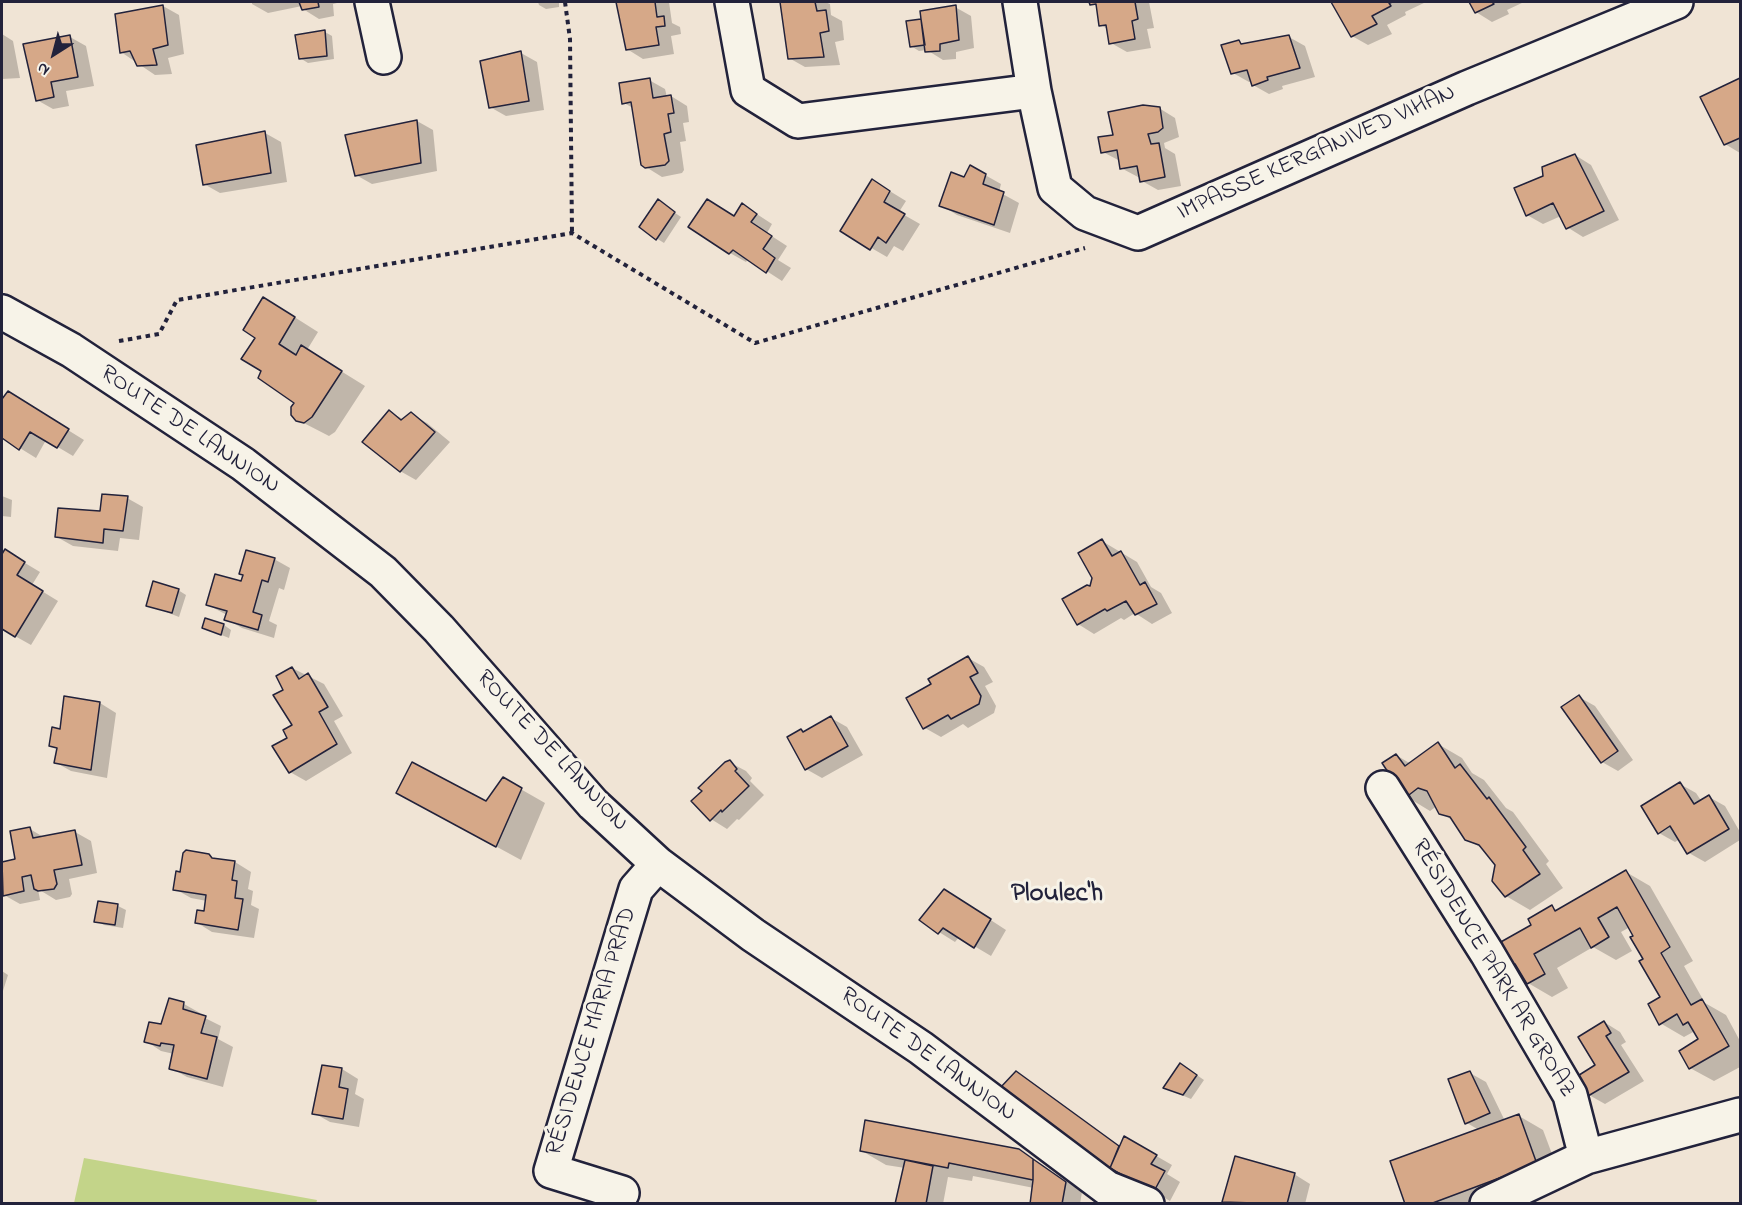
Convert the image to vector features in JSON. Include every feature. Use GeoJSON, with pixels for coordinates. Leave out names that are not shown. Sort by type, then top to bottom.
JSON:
{"type":"FeatureCollection","features":[{"type":"Feature","properties":{"kind":"street"},"geometry":{"type":"LineString","coordinates":[[372,2],[384,57]]}},
{"type":"Feature","properties":{"kind":"street"},"geometry":{"type":"LineString","coordinates":[[732,2],[748,90],[798,121],[1034,91]]}},
{"type":"Feature","properties":{"kind":"street"},"geometry":{"type":"LineString","coordinates":[[1020,2],[1034,91],[1055,188],[1085,213],[1138,233]]}},
{"type":"Feature","properties":{"kind":"street","name":"IMPASSE KERGANIVED VIHAN"},"geometry":{"type":"LineString","coordinates":[[1138,233],[1467,88],[1676,2]]}},
{"type":"Feature","properties":{"kind":"street","name":"ROUTE DE LANNION"},"geometry":{"type":"LineString","coordinates":[[2,312],[71,350],[243,464],[383,572],[439,629],[592,804],[658,864],[753,935],[921,1048],[1101,1196],[1147,1203]]}},
{"type":"Feature","properties":{"kind":"street","name":"RÉSIDENCE PARK AR GROAZ"},"geometry":{"type":"LineString","coordinates":[[1383,788],[1487,953],[1570,1095],[1586,1157]]}},
{"type":"Feature","properties":{"kind":"street","name":"RÉSIDENCE MARIA PRAD"},"geometry":{"type":"LineString","coordinates":[[622,1193],[551,1171],[636,889],[658,864]]}},
{"type":"Feature","properties":{"kind":"street"},"geometry":{"type":"LineString","coordinates":[[1487,1203],[1586,1157],[1740,1115]]}},
{"type":"Feature","properties":{"kind":"path"},"geometry":{"type":"LineString","coordinates":[[565,2],[570,39],[572,233]]}},
{"type":"Feature","properties":{"kind":"path"},"geometry":{"type":"LineString","coordinates":[[71,350],[159,334],[177,300],[572,233],[755,343],[1138,233]]}},
{"type":"Feature","properties":{"kind":"green space"},"geometry":{"type":"Polygon","coordinates":[[[84,1158],[317,1200],[316,1204],[74,1203],[84,1158]]]}},
{"type":"Feature","properties":{"kind":"building"},"geometry":{"type":"Polygon","coordinates":[[[299,2],[318,2],[319,7],[302,10],[299,2]]]}},
{"type":"Feature","properties":{"kind":"building"},"geometry":{"type":"Polygon","coordinates":[[[616,2],[655,2],[657,17],[664,16],[665,26],[656,27],[659,45],[626,50],[616,2]]]}},
{"type":"Feature","properties":{"kind":"building"},"geometry":{"type":"Polygon","coordinates":[[[780,2],[815,2],[817,11],[826,10],[829,31],[820,33],[824,57],[788,59],[780,2]]]}},
{"type":"Feature","properties":{"kind":"building"},"geometry":{"type":"Polygon","coordinates":[[[1089,2],[1135,2],[1138,19],[1132,21],[1135,39],[1109,44],[1106,25],[1099,26],[1096,4],[1090,5],[1089,2]]]}},
{"type":"Feature","properties":{"kind":"building"},"geometry":{"type":"Polygon","coordinates":[[[1331,2],[1393,2],[1389,3],[1391,6],[1372,16],[1377,24],[1351,37],[1331,2]]]}},
{"type":"Feature","properties":{"kind":"building"},"geometry":{"type":"Polygon","coordinates":[[[1469,2],[1492,2],[1494,4],[1475,13],[1469,2]]]}},
{"type":"Feature","properties":{"kind":"building"},"geometry":{"type":"Polygon","coordinates":[[[163,5],[168,45],[153,49],[157,65],[137,66],[130,51],[120,53],[115,14],[163,5]]]}},
{"type":"Feature","properties":{"kind":"building"},"geometry":{"type":"Polygon","coordinates":[[[956,5],[959,40],[940,44],[940,51],[925,52],[920,11],[956,5]]]}},
{"type":"Feature","properties":{"kind":"building"},"geometry":{"type":"Polygon","coordinates":[[[921,19],[925,45],[910,47],[906,21],[921,19]]]}},
{"type":"Feature","properties":{"kind":"building"},"geometry":{"type":"Polygon","coordinates":[[[325,30],[327,56],[299,59],[295,35],[325,30]]]}},
{"type":"Feature","properties":{"kind":"building"},"geometry":{"type":"Polygon","coordinates":[[[70,35],[78,77],[51,82],[54,97],[36,101],[23,44],[70,35]]]}},
{"type":"Feature","properties":{"kind":"building"},"geometry":{"type":"Polygon","coordinates":[[[1289,35],[1300,68],[1267,77],[1268,80],[1252,86],[1247,70],[1231,74],[1221,45],[1239,40],[1241,44],[1289,35]]]}},
{"type":"Feature","properties":{"kind":"building"},"geometry":{"type":"Polygon","coordinates":[[[521,51],[529,101],[489,108],[480,61],[521,51]]]}},
{"type":"Feature","properties":{"kind":"building"},"geometry":{"type":"Polygon","coordinates":[[[650,78],[653,98],[671,95],[674,113],[668,114],[671,132],[664,134],[669,161],[665,165],[645,168],[641,165],[631,102],[622,104],[619,83],[650,78]]]}},
{"type":"Feature","properties":{"kind":"building"},"geometry":{"type":"Polygon","coordinates":[[[1740,78],[1740,138],[1724,145],[1700,97],[1740,78]]]}},
{"type":"Feature","properties":{"kind":"building"},"geometry":{"type":"Polygon","coordinates":[[[1143,105],[1160,107],[1163,128],[1158,132],[1148,134],[1151,144],[1159,143],[1165,177],[1140,182],[1137,166],[1120,169],[1117,150],[1101,153],[1098,137],[1113,135],[1108,112],[1143,105]]]}},
{"type":"Feature","properties":{"kind":"building"},"geometry":{"type":"Polygon","coordinates":[[[417,120],[421,163],[355,176],[345,135],[417,120]]]}},
{"type":"Feature","properties":{"kind":"building"},"geometry":{"type":"Polygon","coordinates":[[[265,131],[271,173],[203,185],[196,145],[265,131]]]}},
{"type":"Feature","properties":{"kind":"building"},"geometry":{"type":"Polygon","coordinates":[[[1575,154],[1604,211],[1566,229],[1553,203],[1526,216],[1514,188],[1543,176],[1542,167],[1575,154]]]}},
{"type":"Feature","properties":{"kind":"building"},"geometry":{"type":"Polygon","coordinates":[[[970,165],[986,174],[983,184],[1004,192],[994,225],[939,206],[951,172],[964,177],[970,165]]]}},
{"type":"Feature","properties":{"kind":"building"},"geometry":{"type":"Polygon","coordinates":[[[872,179],[890,191],[884,202],[905,214],[886,243],[878,237],[870,250],[840,231],[872,179]]]}},
{"type":"Feature","properties":{"kind":"building"},"geometry":{"type":"Polygon","coordinates":[[[658,199],[675,212],[656,240],[639,227],[658,199]]]}},
{"type":"Feature","properties":{"kind":"building"},"geometry":{"type":"Polygon","coordinates":[[[707,199],[734,216],[742,203],[757,214],[751,222],[772,236],[763,249],[775,258],[766,273],[733,250],[729,254],[688,227],[707,199]]]}},
{"type":"Feature","properties":{"kind":"building"},"geometry":{"type":"Polygon","coordinates":[[[263,297],[295,317],[279,344],[296,355],[301,345],[342,371],[312,417],[304,423],[296,421],[291,415],[291,407],[294,403],[258,378],[261,371],[241,359],[255,338],[243,330],[263,297]]]}},
{"type":"Feature","properties":{"kind":"building"},"geometry":{"type":"Polygon","coordinates":[[[8,391],[69,429],[57,448],[30,432],[19,450],[2,438],[2,399],[8,391]]]}},
{"type":"Feature","properties":{"kind":"building"},"geometry":{"type":"Polygon","coordinates":[[[389,410],[401,420],[411,412],[435,432],[400,472],[362,442],[389,410]]]}},
{"type":"Feature","properties":{"kind":"building"},"geometry":{"type":"Polygon","coordinates":[[[102,494],[128,496],[123,531],[104,529],[103,543],[55,537],[58,508],[100,511],[102,494]]]}},
{"type":"Feature","properties":{"kind":"building"},"geometry":{"type":"Polygon","coordinates":[[[1102,539],[1112,556],[1121,551],[1140,585],[1145,582],[1157,604],[1135,615],[1126,601],[1107,611],[1105,609],[1077,625],[1062,599],[1087,585],[1090,586],[1092,578],[1078,553],[1102,539]]]}},
{"type":"Feature","properties":{"kind":"building"},"geometry":{"type":"Polygon","coordinates":[[[5,549],[25,562],[17,575],[43,591],[15,637],[2,629],[2,554],[5,549]]]}},
{"type":"Feature","properties":{"kind":"building"},"geometry":{"type":"Polygon","coordinates":[[[246,550],[275,558],[268,582],[262,580],[253,612],[262,615],[258,630],[224,620],[227,611],[206,605],[215,574],[241,581],[243,575],[239,574],[246,550]]]}},
{"type":"Feature","properties":{"kind":"building"},"geometry":{"type":"Polygon","coordinates":[[[153,581],[179,589],[172,613],[146,606],[153,581]]]}},
{"type":"Feature","properties":{"kind":"building"},"geometry":{"type":"Polygon","coordinates":[[[205,618],[224,624],[221,635],[202,628],[205,618]]]}},
{"type":"Feature","properties":{"kind":"building"},"geometry":{"type":"Polygon","coordinates":[[[968,656],[978,673],[970,677],[981,696],[979,704],[951,719],[948,715],[923,729],[906,698],[931,684],[928,679],[968,656]]]}},
{"type":"Feature","properties":{"kind":"building"},"geometry":{"type":"Polygon","coordinates":[[[292,667],[299,679],[308,673],[328,707],[319,712],[337,744],[289,773],[272,746],[287,738],[283,730],[292,725],[273,695],[283,690],[276,676],[292,667]]]}},
{"type":"Feature","properties":{"kind":"building"},"geometry":{"type":"Polygon","coordinates":[[[1579,695],[1618,751],[1601,763],[1561,707],[1579,695]]]}},
{"type":"Feature","properties":{"kind":"building"},"geometry":{"type":"Polygon","coordinates":[[[64,696],[100,702],[91,770],[54,763],[57,748],[49,746],[52,727],[60,729],[64,696]]]}},
{"type":"Feature","properties":{"kind":"building"},"geometry":{"type":"Polygon","coordinates":[[[831,716],[848,746],[805,770],[787,737],[801,729],[803,732],[831,716]]]}},
{"type":"Feature","properties":{"kind":"building"},"geometry":{"type":"Polygon","coordinates":[[[1438,742],[1455,768],[1460,764],[1487,799],[1489,797],[1526,847],[1523,850],[1540,874],[1505,897],[1492,881],[1495,865],[1479,845],[1465,840],[1450,817],[1439,814],[1427,791],[1418,788],[1405,798],[1382,763],[1396,754],[1405,766],[1438,742]]]}},
{"type":"Feature","properties":{"kind":"building"},"geometry":{"type":"Polygon","coordinates":[[[730,760],[737,769],[735,771],[749,786],[710,821],[691,801],[702,791],[698,788],[730,760]]]}},
{"type":"Feature","properties":{"kind":"building"},"geometry":{"type":"Polygon","coordinates":[[[412,762],[486,801],[503,777],[522,788],[496,847],[396,793],[412,762]]]}},
{"type":"Feature","properties":{"kind":"building"},"geometry":{"type":"Polygon","coordinates":[[[1680,782],[1694,804],[1709,795],[1729,829],[1687,854],[1670,826],[1658,834],[1641,806],[1680,782]]]}},
{"type":"Feature","properties":{"kind":"building"},"geometry":{"type":"Polygon","coordinates":[[[30,827],[33,838],[75,830],[82,865],[54,870],[57,884],[54,889],[38,891],[34,889],[31,875],[22,877],[24,891],[3,896],[2,862],[15,859],[10,831],[30,827]]]}},
{"type":"Feature","properties":{"kind":"building"},"geometry":{"type":"Polygon","coordinates":[[[186,850],[209,854],[212,858],[235,861],[232,880],[237,881],[235,898],[243,899],[238,930],[195,923],[197,910],[204,911],[206,895],[173,890],[176,871],[180,872],[183,853],[186,850]]]}},
{"type":"Feature","properties":{"kind":"building"},"geometry":{"type":"Polygon","coordinates":[[[1626,870],[1670,947],[1661,953],[1691,1005],[1702,999],[1729,1046],[1689,1069],[1679,1051],[1698,1039],[1688,1022],[1683,1025],[1677,1014],[1659,1025],[1648,1004],[1660,997],[1639,961],[1643,959],[1617,907],[1598,918],[1609,937],[1591,948],[1580,928],[1534,954],[1545,974],[1527,984],[1515,964],[1512,966],[1499,943],[1531,925],[1528,919],[1552,905],[1555,911],[1626,870]]]}},
{"type":"Feature","properties":{"kind":"building"},"geometry":{"type":"Polygon","coordinates":[[[944,889],[991,919],[974,948],[943,928],[938,934],[919,920],[944,889]]]}},
{"type":"Feature","properties":{"kind":"building"},"geometry":{"type":"Polygon","coordinates":[[[98,901],[118,904],[115,925],[94,922],[98,901]]]}},
{"type":"Feature","properties":{"kind":"building"},"geometry":{"type":"Polygon","coordinates":[[[169,998],[184,1002],[183,1009],[206,1016],[201,1033],[217,1037],[207,1079],[169,1069],[174,1045],[161,1043],[160,1046],[144,1042],[149,1022],[161,1024],[169,998]]]}},
{"type":"Feature","properties":{"kind":"building"},"geometry":{"type":"Polygon","coordinates":[[[1604,1021],[1611,1033],[1606,1036],[1629,1072],[1588,1096],[1576,1077],[1595,1065],[1578,1037],[1604,1021]]]}},
{"type":"Feature","properties":{"kind":"building"},"geometry":{"type":"Polygon","coordinates":[[[1180,1063],[1197,1075],[1183,1095],[1163,1088],[1180,1063]]]}},
{"type":"Feature","properties":{"kind":"building"},"geometry":{"type":"Polygon","coordinates":[[[322,1065],[342,1068],[339,1087],[348,1089],[343,1119],[312,1114],[322,1065]]]}},
{"type":"Feature","properties":{"kind":"building"},"geometry":{"type":"Polygon","coordinates":[[[1016,1071],[1119,1146],[1110,1168],[1089,1155],[1000,1088],[1016,1071]]]}},
{"type":"Feature","properties":{"kind":"building"},"geometry":{"type":"Polygon","coordinates":[[[1470,1071],[1490,1113],[1465,1124],[1448,1079],[1470,1071]]]}},
{"type":"Feature","properties":{"kind":"building"},"geometry":{"type":"Polygon","coordinates":[[[1519,1114],[1537,1164],[1430,1204],[1405,1204],[1390,1161],[1519,1114]]]}},
{"type":"Feature","properties":{"kind":"building"},"geometry":{"type":"Polygon","coordinates":[[[865,1120],[1019,1149],[1033,1159],[1033,1180],[949,1163],[948,1168],[860,1151],[865,1120]]]}},
{"type":"Feature","properties":{"kind":"building"},"geometry":{"type":"Polygon","coordinates":[[[1124,1136],[1157,1155],[1151,1164],[1165,1171],[1153,1193],[1110,1168],[1124,1136]]]}},
{"type":"Feature","properties":{"kind":"building"},"geometry":{"type":"Polygon","coordinates":[[[1235,1156],[1295,1173],[1287,1204],[1222,1202],[1235,1156]]]}},
{"type":"Feature","properties":{"kind":"building"},"geometry":{"type":"Polygon","coordinates":[[[1033,1159],[1066,1182],[1062,1204],[1030,1204],[1033,1159]]]}},
{"type":"Feature","properties":{"kind":"building"},"geometry":{"type":"Polygon","coordinates":[[[905,1160],[933,1166],[926,1204],[895,1204],[905,1160]]]}},
{"type":"Feature","properties":{"kind":"district","name":"Ploulec'h"},"geometry":{"type":"Point","coordinates":[1057,896]}}]}
